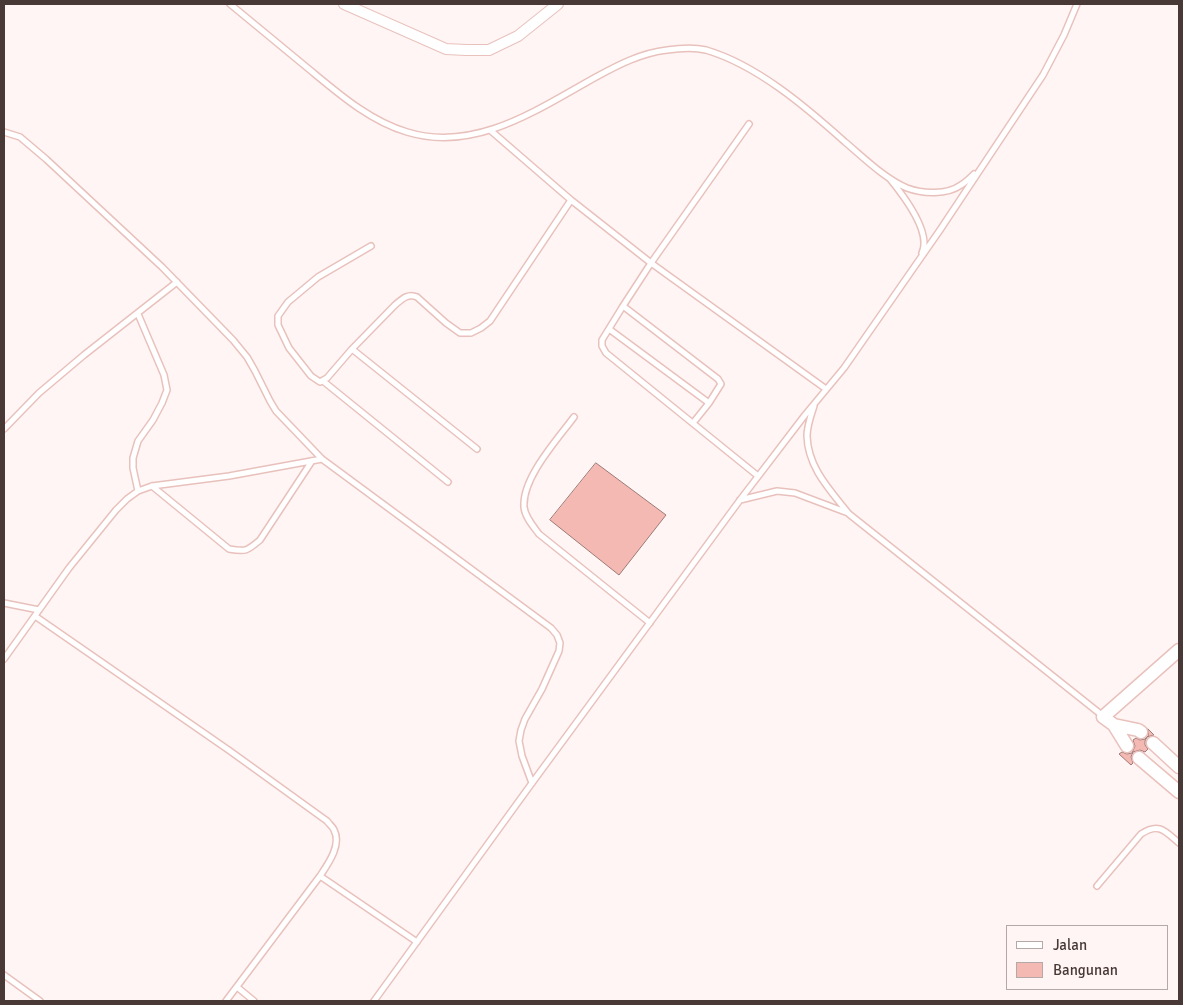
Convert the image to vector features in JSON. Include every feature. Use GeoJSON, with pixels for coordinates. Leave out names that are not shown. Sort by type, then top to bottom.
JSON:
{"type":"FeatureCollection","features":[{"type":"Feature","properties":{"kind":"street"},"geometry":{"type":"LineString","coordinates":[[344,4],[446,49],[489,50],[518,36],[558,4]]}},
{"type":"Feature","properties":{"kind":"street"},"geometry":{"type":"LineString","coordinates":[[1127,746],[1114,725],[1103,717],[1179,650]]}},
{"type":"Feature","properties":{"kind":"street"},"geometry":{"type":"LineString","coordinates":[[1114,725],[1141,732]]}},
{"type":"Feature","properties":{"kind":"street"},"geometry":{"type":"LineString","coordinates":[[1153,744],[1179,767]]}},
{"type":"Feature","properties":{"kind":"street"},"geometry":{"type":"LineString","coordinates":[[1139,758],[1179,792]]}},
{"type":"Feature","properties":{"kind":"lane"},"geometry":{"type":"LineString","coordinates":[[230,4],[344,97],[380,121],[407,132],[432,137],[460,136],[490,130],[504,126],[634,58],[656,51],[681,48],[703,49],[729,58],[758,74],[812,113],[888,177],[907,188],[928,192],[946,191],[963,184],[981,167]]}},
{"type":"Feature","properties":{"kind":"lane"},"geometry":{"type":"LineString","coordinates":[[374,1001],[740,500],[844,368],[940,230],[1043,75],[1064,35],[1077,4]]}},
{"type":"Feature","properties":{"kind":"lane"},"geometry":{"type":"LineString","coordinates":[[750,124],[622,306],[602,340],[602,346],[606,353],[758,476]]}},
{"type":"Feature","properties":{"kind":"lane"},"geometry":{"type":"LineString","coordinates":[[490,130],[571,200],[651,263],[826,389]]}},
{"type":"Feature","properties":{"kind":"lane"},"geometry":{"type":"LineString","coordinates":[[4,132],[20,138],[46,159],[162,267],[234,340],[251,364],[276,411],[322,460],[551,628],[557,635],[560,651],[520,730],[522,756],[532,783]]}},
{"type":"Feature","properties":{"kind":"lane"},"geometry":{"type":"LineString","coordinates":[[888,177],[902,194],[918,220],[923,236],[924,250],[915,266]]}},
{"type":"Feature","properties":{"kind":"lane"},"geometry":{"type":"LineString","coordinates":[[370,246],[318,277],[288,302],[278,316],[278,325],[289,348],[317,381],[320,382],[327,378],[395,304],[408,295],[417,297],[446,323],[460,332],[471,333],[481,328],[490,321],[571,200]]}},
{"type":"Feature","properties":{"kind":"lane"},"geometry":{"type":"LineString","coordinates":[[4,429],[39,392],[177,282]]}},
{"type":"Feature","properties":{"kind":"lane"},"geometry":{"type":"LineString","coordinates":[[622,306],[718,379],[721,384],[693,424]]}},
{"type":"Feature","properties":{"kind":"lane"},"geometry":{"type":"LineString","coordinates":[[138,314],[164,375],[167,390],[153,420],[138,441],[133,458],[138,491]]}},
{"type":"Feature","properties":{"kind":"lane"},"geometry":{"type":"LineString","coordinates":[[609,329],[709,403]]}},
{"type":"Feature","properties":{"kind":"lane"},"geometry":{"type":"LineString","coordinates":[[352,349],[476,449]]}},
{"type":"Feature","properties":{"kind":"lane"},"geometry":{"type":"LineString","coordinates":[[323,381],[448,482]]}},
{"type":"Feature","properties":{"kind":"lane"},"geometry":{"type":"LineString","coordinates":[[814,404],[807,434],[808,451],[822,480],[849,514],[1103,717]]}},
{"type":"Feature","properties":{"kind":"lane"},"geometry":{"type":"LineString","coordinates":[[574,417],[534,472],[524,495],[524,509],[529,521],[539,534],[650,623]]}},
{"type":"Feature","properties":{"kind":"lane"},"geometry":{"type":"LineString","coordinates":[[4,660],[69,568],[116,510],[138,491],[152,486],[229,476],[322,460]]}},
{"type":"Feature","properties":{"kind":"lane"},"geometry":{"type":"LineString","coordinates":[[152,486],[229,549],[242,551],[251,548],[260,540],[312,461]]}},
{"type":"Feature","properties":{"kind":"lane"},"geometry":{"type":"LineString","coordinates":[[740,500],[777,491],[795,493],[849,514]]}},
{"type":"Feature","properties":{"kind":"lane"},"geometry":{"type":"LineString","coordinates":[[4,603],[39,610]]}},
{"type":"Feature","properties":{"kind":"lane"},"geometry":{"type":"LineString","coordinates":[[35,616],[230,751],[327,821],[334,830],[337,840],[329,862],[226,1001]]}},
{"type":"Feature","properties":{"kind":"lane"},"geometry":{"type":"LineString","coordinates":[[1097,886],[1141,834],[1148,829],[1164,830],[1179,843]]}},
{"type":"Feature","properties":{"kind":"lane"},"geometry":{"type":"LineString","coordinates":[[320,876],[417,942]]}},
{"type":"Feature","properties":{"kind":"lane"},"geometry":{"type":"LineString","coordinates":[[4,975],[40,1001]]}},
{"type":"Feature","properties":{"kind":"lane"},"geometry":{"type":"LineString","coordinates":[[237,987],[254,1001]]}},
{"type":"Feature","properties":{"kind":"building"},"geometry":{"type":"Polygon","coordinates":[[[596,463],[666,515],[619,575],[550,520],[596,463]]]}},
{"type":"Feature","properties":{"kind":"building"},"geometry":{"type":"Polygon","coordinates":[[[1148,729],[1154,735],[1148,736],[1148,729]]]}},
{"type":"Feature","properties":{"kind":"building"},"geometry":{"type":"Polygon","coordinates":[[[1147,737],[1145,745],[1148,749],[1145,752],[1140,750],[1133,752],[1131,757],[1133,763],[1131,765],[1119,754],[1122,752],[1132,753],[1135,746],[1133,740],[1136,738],[1140,740],[1147,737]]]}}]}
